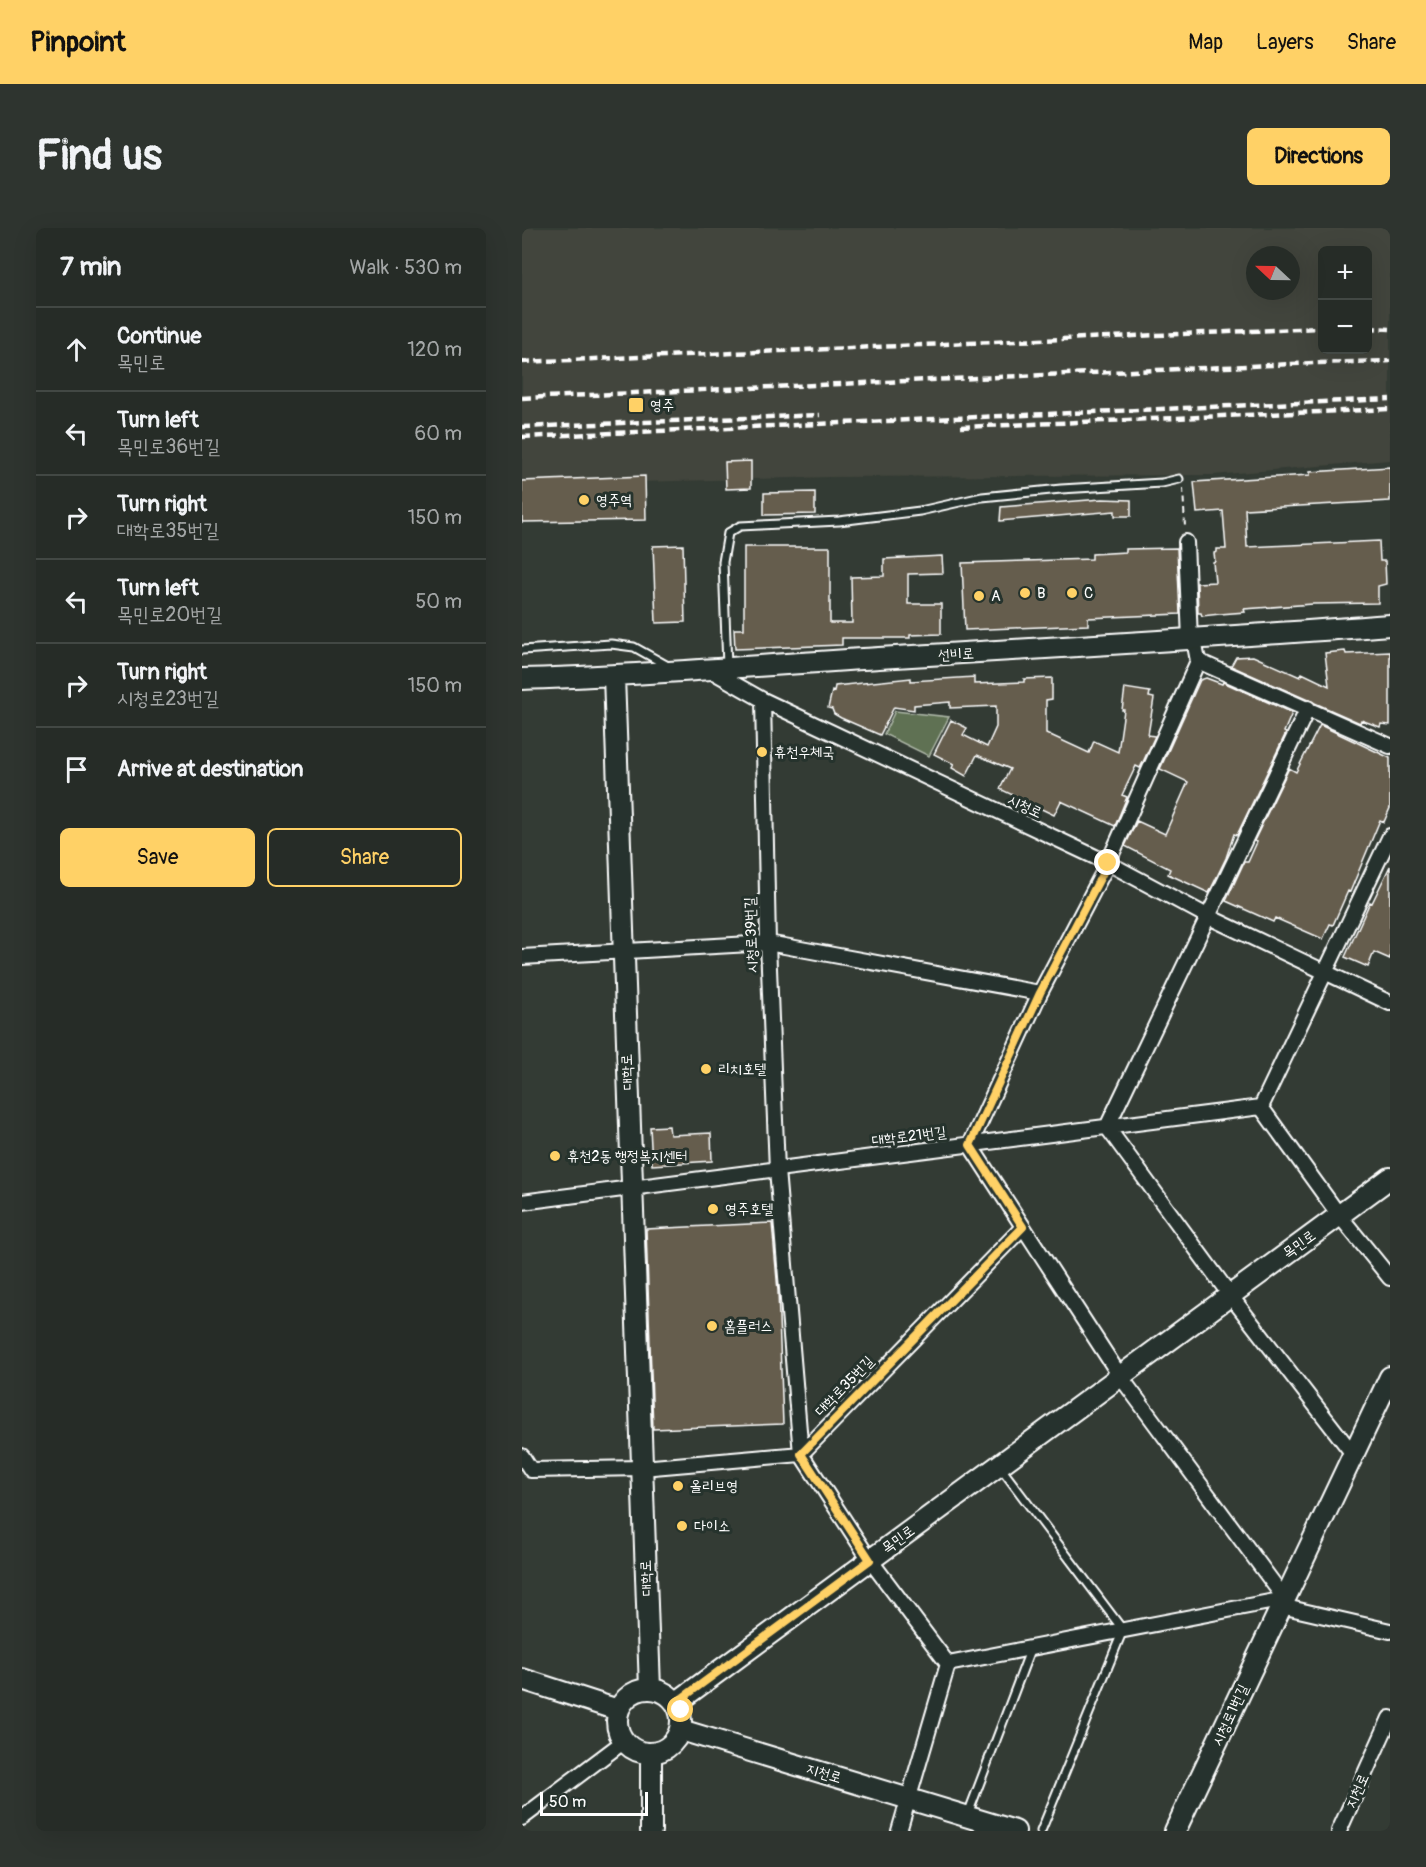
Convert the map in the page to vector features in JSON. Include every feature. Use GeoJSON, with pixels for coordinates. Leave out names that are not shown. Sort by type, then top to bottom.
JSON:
{"type":"FeatureCollection","features":[{"type":"Feature","properties":{"kind":"main road","name":"선비로"},"geometry":{"type":"LineString","coordinates":[[522,679],[614,676],[1192,640],[1390,625]]}},
{"type":"Feature","properties":{"kind":"main road","name":"대학로"},"geometry":{"type":"LineString","coordinates":[[614,676],[650,1689]]}},
{"type":"Feature","properties":{"kind":"main road","name":"목민로"},"geometry":{"type":"LineString","coordinates":[[677,1702],[1390,1178]]}},
{"type":"Feature","properties":{"kind":"main road","name":"시청로1번길"},"geometry":{"type":"LineString","coordinates":[[1175,1831],[1390,1377]]}},
{"type":"Feature","properties":{"kind":"main road"},"geometry":{"type":"LineString","coordinates":[[522,1679],[618,1710]]}},
{"type":"Feature","properties":{"kind":"main road"},"geometry":{"type":"LineString","coordinates":[[650,1689],[670,1695],[677,1702],[682,1716],[681,1730],[669,1746],[651,1753],[632,1748],[623,1742],[616,1730],[616,1721],[618,1710],[625,1699],[634,1693],[650,1689]]}},
{"type":"Feature","properties":{"kind":"main road","name":"지천로"},"geometry":{"type":"LineString","coordinates":[[681,1730],[1016,1831]]}},
{"type":"Feature","properties":{"kind":"main road"},"geometry":{"type":"LineString","coordinates":[[651,1753],[651,1831]]}},
{"type":"Feature","properties":{"kind":"street"},"geometry":{"type":"LineString","coordinates":[[1186,542],[1192,640],[1198,661],[1108,863],[1040,993],[970,1145],[1120,1376],[1283,1603]]}},
{"type":"Feature","properties":{"kind":"street"},"geometry":{"type":"LineString","coordinates":[[1198,661],[1390,746]]}},
{"type":"Feature","properties":{"kind":"street","name":"시청로"},"geometry":{"type":"LineString","coordinates":[[718,669],[763,699],[1108,863],[1207,916],[1390,1003]]}},
{"type":"Feature","properties":{"kind":"street","name":"시청로39번길"},"geometry":{"type":"LineString","coordinates":[[763,699],[768,943],[777,1170],[801,1454]]}},
{"type":"Feature","properties":{"kind":"street"},"geometry":{"type":"LineString","coordinates":[[1308,708],[1107,1127],[1230,1295],[1353,1454]]}},
{"type":"Feature","properties":{"kind":"street"},"geometry":{"type":"LineString","coordinates":[[1390,836],[1261,1107],[1339,1215],[1390,1278]]}},
{"type":"Feature","properties":{"kind":"street"},"geometry":{"type":"LineString","coordinates":[[522,957],[768,943],[1040,993]]}},
{"type":"Feature","properties":{"kind":"street","name":"대학로21번길"},"geometry":{"type":"LineString","coordinates":[[522,1202],[1261,1107]]}},
{"type":"Feature","properties":{"kind":"street","name":"대학로35번길"},"geometry":{"type":"LineString","coordinates":[[801,1454],[1023,1227]]}},
{"type":"Feature","properties":{"kind":"street"},"geometry":{"type":"LineString","coordinates":[[522,1456],[527,1474],[642,1468],[801,1454],[870,1560],[948,1664]]}},
{"type":"Feature","properties":{"kind":"street"},"geometry":{"type":"LineString","coordinates":[[948,1664],[1124,1630],[1283,1603],[1390,1631]]}},
{"type":"Feature","properties":{"kind":"street"},"geometry":{"type":"LineString","coordinates":[[899,1831],[948,1664]]}},
{"type":"Feature","properties":{"kind":"street","name":"지천로"},"geometry":{"type":"LineString","coordinates":[[1339,1831],[1390,1718]]}},
{"type":"Feature","properties":{"kind":"street"},"geometry":{"type":"LineString","coordinates":[[522,1818],[623,1742]]}},
{"type":"Feature","properties":{"kind":"lane"},"geometry":{"type":"LineString","coordinates":[[718,669],[723,562],[728,533],[740,526],[839,521],[920,511],[982,497],[1061,489],[1162,483],[1179,479]]}},
{"type":"Feature","properties":{"kind":"lane"},"geometry":{"type":"LineString","coordinates":[[522,650],[611,644],[634,647],[678,672]]}},
{"type":"Feature","properties":{"kind":"lane"},"geometry":{"type":"LineString","coordinates":[[999,1465],[1124,1630],[1041,1831]]}},
{"type":"Feature","properties":{"kind":"lane"},"geometry":{"type":"LineString","coordinates":[[967,1816],[1030,1648]]}},
{"type":"Feature","properties":{"kind":"path"},"geometry":{"type":"LineString","coordinates":[[1179,479],[1184,489],[1186,542]]}},
{"type":"Feature","properties":{"kind":"shaded area"},"geometry":{"type":"Polygon","coordinates":[[[522,228],[1390,228],[1390,460],[1213,475],[830,477],[522,485],[522,228]]]}},
{"type":"Feature","properties":{"kind":"green space"},"geometry":{"type":"Polygon","coordinates":[[[895,711],[949,717],[929,756],[884,734],[895,711]]]}},
{"type":"Feature","properties":{"kind":"building"},"geometry":{"type":"Polygon","coordinates":[[[751,461],[751,488],[726,489],[725,462],[751,461]]]}},
{"type":"Feature","properties":{"kind":"building"},"geometry":{"type":"Polygon","coordinates":[[[1390,467],[1390,501],[1245,509],[1247,547],[1379,541],[1380,561],[1385,561],[1386,584],[1378,586],[1378,603],[1313,604],[1244,609],[1245,612],[1202,616],[1198,613],[1197,583],[1215,582],[1214,553],[1217,549],[1226,549],[1223,511],[1197,513],[1194,482],[1310,475],[1310,472],[1390,467]]]}},
{"type":"Feature","properties":{"kind":"building","name":"영주역"},"geometry":{"type":"Polygon","coordinates":[[[645,476],[646,520],[522,522],[522,481],[645,476]]]}},
{"type":"Feature","properties":{"kind":"building"},"geometry":{"type":"Polygon","coordinates":[[[815,492],[815,514],[764,515],[764,493],[815,492]]]}},
{"type":"Feature","properties":{"kind":"building"},"geometry":{"type":"Polygon","coordinates":[[[1102,499],[1131,500],[1131,516],[1115,516],[1115,511],[1000,521],[1001,507],[1102,499]]]}},
{"type":"Feature","properties":{"kind":"building"},"geometry":{"type":"Polygon","coordinates":[[[683,545],[685,622],[656,623],[653,546],[683,545]]]}},
{"type":"Feature","properties":{"kind":"building"},"geometry":{"type":"Polygon","coordinates":[[[744,547],[830,547],[830,623],[852,623],[851,577],[884,576],[884,559],[942,556],[943,573],[908,574],[908,604],[941,604],[941,634],[910,635],[910,638],[842,638],[842,645],[735,649],[734,629],[744,629],[744,547]]]}},
{"type":"Feature","properties":{"kind":"building"},"geometry":{"type":"Polygon","coordinates":[[[1177,548],[1180,614],[1088,618],[1088,625],[965,630],[962,563],[1092,559],[1092,554],[1126,552],[1126,549],[1177,548]]]}},
{"type":"Feature","properties":{"kind":"building"},"geometry":{"type":"Polygon","coordinates":[[[1345,651],[1346,654],[1390,652],[1390,725],[1381,724],[1380,727],[1361,720],[1360,723],[1231,666],[1236,657],[1253,656],[1300,677],[1302,673],[1329,686],[1325,653],[1345,651]]]}},
{"type":"Feature","properties":{"kind":"building"},"geometry":{"type":"Polygon","coordinates":[[[974,677],[974,684],[1024,682],[1024,679],[1052,678],[1052,699],[1046,700],[1046,733],[1089,753],[1094,741],[1118,752],[1125,688],[1150,692],[1149,697],[1154,698],[1148,735],[1155,736],[1140,768],[1136,766],[1122,795],[1127,797],[1115,826],[1061,801],[1054,815],[1000,789],[1010,769],[977,755],[966,776],[952,768],[954,764],[934,754],[951,720],[967,728],[963,735],[987,747],[996,727],[996,706],[950,708],[950,702],[914,705],[914,710],[894,707],[880,735],[841,718],[828,708],[835,686],[911,678],[911,681],[974,677]]]}},
{"type":"Feature","properties":{"kind":"building"},"geometry":{"type":"Polygon","coordinates":[[[1206,678],[1222,684],[1223,682],[1292,713],[1284,732],[1286,733],[1237,835],[1234,834],[1226,858],[1209,893],[1168,874],[1170,869],[1125,846],[1137,821],[1165,834],[1188,782],[1160,769],[1200,680],[1206,678]]]}},
{"type":"Feature","properties":{"kind":"building"},"geometry":{"type":"Polygon","coordinates":[[[1320,725],[1390,758],[1390,808],[1384,822],[1380,820],[1350,892],[1348,891],[1333,925],[1330,924],[1323,939],[1275,918],[1273,922],[1226,901],[1244,862],[1248,862],[1257,842],[1254,841],[1289,768],[1296,772],[1320,725]]]}},
{"type":"Feature","properties":{"kind":"building"},"geometry":{"type":"Polygon","coordinates":[[[1390,866],[1390,959],[1374,952],[1368,967],[1345,957],[1370,902],[1372,903],[1390,866]]]}},
{"type":"Feature","properties":{"kind":"building"},"geometry":{"type":"Polygon","coordinates":[[[669,1126],[670,1135],[711,1133],[712,1161],[652,1165],[650,1127],[669,1126]]]}},
{"type":"Feature","properties":{"kind":"building","name":"홈플러스"},"geometry":{"type":"Polygon","coordinates":[[[772,1223],[778,1291],[783,1424],[653,1429],[646,1229],[772,1223]]]}},
{"type":"Feature","properties":{"kind":"railway"},"geometry":{"type":"LineString","coordinates":[[522,362],[1318,328]]}},
{"type":"Feature","properties":{"kind":"railway"},"geometry":{"type":"LineString","coordinates":[[1372,328],[1390,329]]}},
{"type":"Feature","properties":{"kind":"railway"},"geometry":{"type":"LineString","coordinates":[[522,398],[1390,361]]}},
{"type":"Feature","properties":{"kind":"railway"},"geometry":{"type":"LineString","coordinates":[[522,437],[1390,399]]}},
{"type":"Feature","properties":{"kind":"railway"},"geometry":{"type":"LineString","coordinates":[[961,427],[1390,409]]}},
{"type":"Feature","properties":{"kind":"railway"},"geometry":{"type":"LineString","coordinates":[[522,427],[820,415]]}},
{"type":"Feature","properties":{"kind":"place","name":"영주"},"geometry":{"type":"Point","coordinates":[636,405]}},
{"type":"Feature","properties":{"kind":"place","name":"영주역"},"geometry":{"type":"Point","coordinates":[584,500]}},
{"type":"Feature","properties":{"kind":"place","name":"B"},"geometry":{"type":"Point","coordinates":[1025,593]}},
{"type":"Feature","properties":{"kind":"place","name":"C"},"geometry":{"type":"Point","coordinates":[1072,593]}},
{"type":"Feature","properties":{"kind":"place","name":"A"},"geometry":{"type":"Point","coordinates":[979,596]}},
{"type":"Feature","properties":{"kind":"place","name":"휴천우체국"},"geometry":{"type":"Point","coordinates":[762,752]}},
{"type":"Feature","properties":{"kind":"place","name":"리치호텔"},"geometry":{"type":"Point","coordinates":[706,1069]}},
{"type":"Feature","properties":{"kind":"place","name":"휴천2동 행정복지센터"},"geometry":{"type":"Point","coordinates":[555,1156]}},
{"type":"Feature","properties":{"kind":"place","name":"영주호텔"},"geometry":{"type":"Point","coordinates":[713,1209]}},
{"type":"Feature","properties":{"kind":"place","name":"홈플러스"},"geometry":{"type":"Point","coordinates":[712,1326]}},
{"type":"Feature","properties":{"kind":"place","name":"올리브영"},"geometry":{"type":"Point","coordinates":[678,1486]}},
{"type":"Feature","properties":{"kind":"place","name":"다이소"},"geometry":{"type":"Point","coordinates":[682,1526]}},
{"type":"Feature","properties":{"kind":"route"},"geometry":{"type":"LineString","coordinates":[[681,1710],[677,1702],[870,1560],[801,1454],[1023,1227],[970,1145],[1040,993],[1108,863]]}}]}
